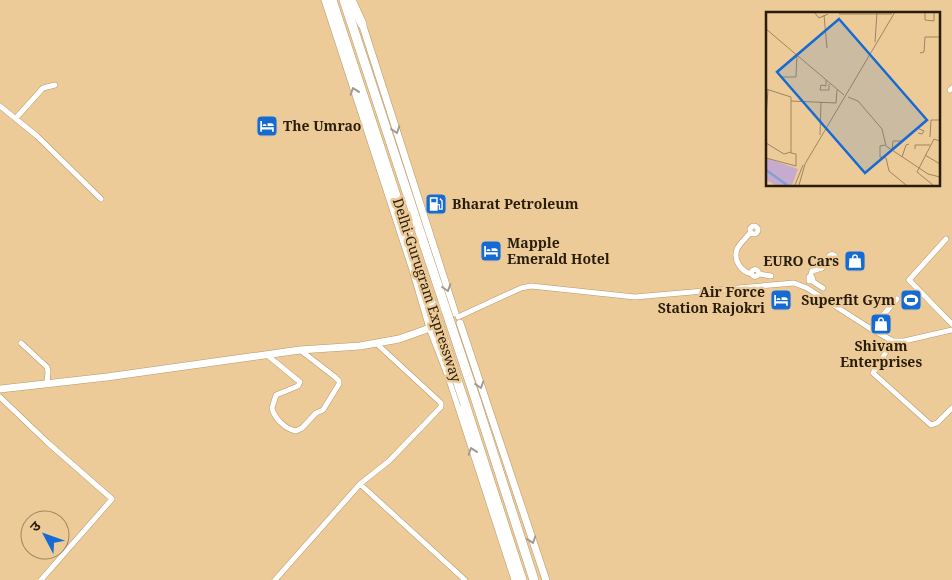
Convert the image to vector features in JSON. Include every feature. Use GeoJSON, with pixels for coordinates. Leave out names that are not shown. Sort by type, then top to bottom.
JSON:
{"type":"FeatureCollection","features":[{"type":"Feature","properties":{"kind":"highway","name":"Delhi-Gurugram Expressway"},"geometry":{"type":"LineString","coordinates":[[332,0],[522,580]]}},
{"type":"Feature","properties":{"kind":"highway","name":"Delhi-Gurugram Expressway"},"geometry":{"type":"LineString","coordinates":[[344,0],[534,580]]}},
{"type":"Feature","properties":{"kind":"highway"},"geometry":{"type":"LineString","coordinates":[[352,0],[362,24]]}},
{"type":"Feature","properties":{"kind":"main road"},"geometry":{"type":"LineString","coordinates":[[325,0],[413,270],[430,329],[449,377],[515,580]]}},
{"type":"Feature","properties":{"kind":"main road"},"geometry":{"type":"LineString","coordinates":[[362,24],[439,263],[546,580]]}},
{"type":"Feature","properties":{"kind":"main road"},"geometry":{"type":"LineString","coordinates":[[413,270],[418,276],[429,277],[437,271],[439,263]]}},
{"type":"Feature","properties":{"kind":"main road"},"geometry":{"type":"LineString","coordinates":[[430,329],[431,317],[440,309],[446,309],[458,317]]}},
{"type":"Feature","properties":{"kind":"main road"},"geometry":{"type":"LineString","coordinates":[[430,329],[443,339],[449,338],[458,330],[458,317]]}},
{"type":"Feature","properties":{"kind":"main road"},"geometry":{"type":"LineString","coordinates":[[0,389],[107,377],[300,350],[377,344],[430,329]]}},
{"type":"Feature","properties":{"kind":"main road"},"geometry":{"type":"LineString","coordinates":[[449,377],[450,373],[457,369],[474,366]]}},
{"type":"Feature","properties":{"kind":"street"},"geometry":{"type":"LineString","coordinates":[[16,118],[43,88],[55,85]]}},
{"type":"Feature","properties":{"kind":"street"},"geometry":{"type":"LineString","coordinates":[[0,106],[46,143],[101,199]]}},
{"type":"Feature","properties":{"kind":"street"},"geometry":{"type":"LineString","coordinates":[[750,233],[738,247],[736,256],[742,269],[746,273],[771,276]]}},
{"type":"Feature","properties":{"kind":"street"},"geometry":{"type":"LineString","coordinates":[[946,239],[909,280],[952,324]]}},
{"type":"Feature","properties":{"kind":"street"},"geometry":{"type":"LineString","coordinates":[[800,285],[810,279],[812,271],[822,268],[830,262]]}},
{"type":"Feature","properties":{"kind":"street"},"geometry":{"type":"LineString","coordinates":[[756,275],[758,286]]}},
{"type":"Feature","properties":{"kind":"street"},"geometry":{"type":"LineString","coordinates":[[810,279],[823,288]]}},
{"type":"Feature","properties":{"kind":"street"},"geometry":{"type":"LineString","coordinates":[[458,317],[521,288],[530,286],[635,297],[794,283],[893,341],[904,341],[952,330]]}},
{"type":"Feature","properties":{"kind":"street"},"geometry":{"type":"LineString","coordinates":[[871,329],[897,299]]}},
{"type":"Feature","properties":{"kind":"street"},"geometry":{"type":"LineString","coordinates":[[893,341],[872,373],[930,425],[937,423],[952,408]]}},
{"type":"Feature","properties":{"kind":"street"},"geometry":{"type":"LineString","coordinates":[[21,343],[47,367],[46,383]]}},
{"type":"Feature","properties":{"kind":"street"},"geometry":{"type":"LineString","coordinates":[[275,580],[360,484],[389,461],[442,405],[377,344]]}},
{"type":"Feature","properties":{"kind":"street"},"geometry":{"type":"LineString","coordinates":[[267,355],[300,382],[298,386],[276,395],[272,405],[272,410],[278,420],[286,427],[296,431],[302,428],[316,413],[323,410],[339,384],[337,379],[300,350]]}},
{"type":"Feature","properties":{"kind":"street"},"geometry":{"type":"LineString","coordinates":[[0,397],[47,442],[112,499],[41,580]]}},
{"type":"Feature","properties":{"kind":"street"},"geometry":{"type":"LineString","coordinates":[[360,484],[465,580]]}},
{"type":"Feature","properties":{"kind":"place","name":"The Umrao"},"geometry":{"type":"Point","coordinates":[267,126]}},
{"type":"Feature","properties":{"kind":"place","name":"Bharat Petroleum"},"geometry":{"type":"Point","coordinates":[436,204]}},
{"type":"Feature","properties":{"kind":"place","name":"Mapple Emerald Hotel"},"geometry":{"type":"Point","coordinates":[491,251]}},
{"type":"Feature","properties":{"kind":"place","name":"EURO Cars"},"geometry":{"type":"Point","coordinates":[855,261]}},
{"type":"Feature","properties":{"kind":"place","name":"Air Force Station Rajokri"},"geometry":{"type":"Point","coordinates":[781,300]}},
{"type":"Feature","properties":{"kind":"place","name":"Superfit Gym"},"geometry":{"type":"Point","coordinates":[911,300]}},
{"type":"Feature","properties":{"kind":"place","name":"Shivam Enterprises"},"geometry":{"type":"Point","coordinates":[881,324]}}]}
